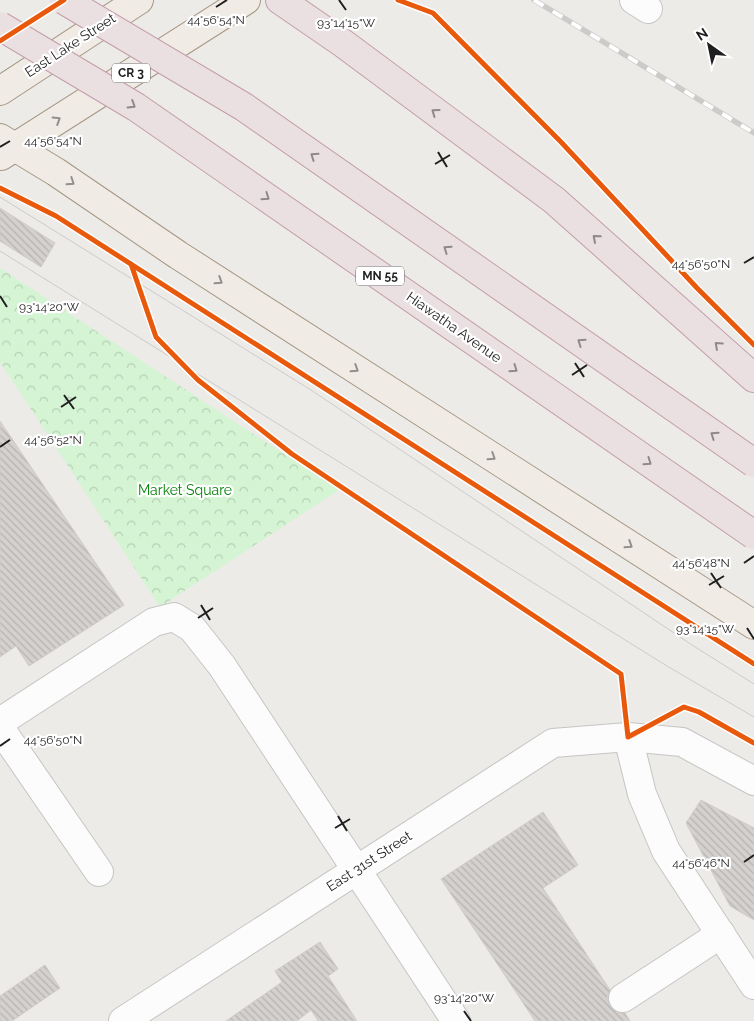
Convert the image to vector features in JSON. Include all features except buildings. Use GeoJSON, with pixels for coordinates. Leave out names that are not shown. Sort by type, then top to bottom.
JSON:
{"type":"FeatureCollection","features":[{"type":"Feature","properties":{"kind":"highway"},"geometry":{"type":"LineString","coordinates":[[64,0],[244,107],[754,463]]}},
{"type":"Feature","properties":{"kind":"highway"},"geometry":{"type":"LineString","coordinates":[[280,0],[344,44],[554,200],[754,378]]}},
{"type":"Feature","properties":{"kind":"highway","name":"Hiawatha Avenue"},"geometry":{"type":"LineString","coordinates":[[0,26],[136,107],[754,535]]}},
{"type":"Feature","properties":{"kind":"main road","name":"East Lake Street"},"geometry":{"type":"LineString","coordinates":[[0,91],[139,0]]}},
{"type":"Feature","properties":{"kind":"main road","name":"CR 3"},"geometry":{"type":"LineString","coordinates":[[5,147],[246,0]]}},
{"type":"Feature","properties":{"kind":"main road"},"geometry":{"type":"LineString","coordinates":[[5,147],[178,255],[754,625]]}},
{"type":"Feature","properties":{"kind":"street"},"geometry":{"type":"LineString","coordinates":[[0,722],[154,622],[174,617],[192,628],[222,666],[456,1021]]}},
{"type":"Feature","properties":{"kind":"street"},"geometry":{"type":"LineString","coordinates":[[0,728],[99,872]]}},
{"type":"Feature","properties":{"kind":"street"},"geometry":{"type":"LineString","coordinates":[[628,737],[642,794],[666,851],[754,985]]}},
{"type":"Feature","properties":{"kind":"street","name":"East 31st Street"},"geometry":{"type":"LineString","coordinates":[[125,1021],[553,743],[628,737],[682,742],[754,781]]}},
{"type":"Feature","properties":{"kind":"street"},"geometry":{"type":"LineString","coordinates":[[623,998],[721,934]]}},
{"type":"Feature","properties":{"kind":"green space","name":"Market Square"},"geometry":{"type":"Polygon","coordinates":[[[0,268],[339,490],[160,607],[0,362],[0,268]]]}},
{"type":"Feature","properties":{"kind":"tram line"},"geometry":{"type":"LineString","coordinates":[[0,197],[311,390],[692,645],[754,684]]}},
{"type":"Feature","properties":{"kind":"tram line"},"geometry":{"type":"LineString","coordinates":[[0,251],[667,666],[754,717]]}},
{"type":"Feature","properties":{"kind":"railway"},"geometry":{"type":"LineString","coordinates":[[534,0],[754,133]]}},
{"type":"Feature","properties":{"kind":"cycle path"},"geometry":{"type":"LineString","coordinates":[[0,41],[64,0]]}},
{"type":"Feature","properties":{"kind":"cycle path"},"geometry":{"type":"LineString","coordinates":[[398,0],[433,13],[561,142],[697,288],[754,345]]}},
{"type":"Feature","properties":{"kind":"cycle path"},"geometry":{"type":"LineString","coordinates":[[0,188],[56,216],[754,664]]}},
{"type":"Feature","properties":{"kind":"cycle path"},"geometry":{"type":"LineString","coordinates":[[131,264],[156,337],[198,380],[292,454],[621,674],[628,737],[684,707],[699,712],[754,743]]}}]}
